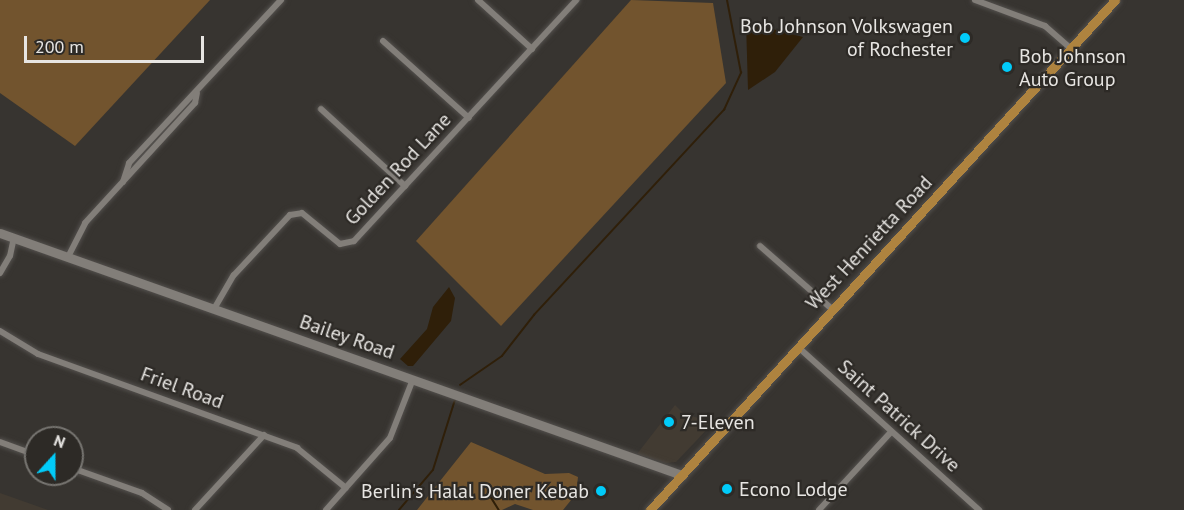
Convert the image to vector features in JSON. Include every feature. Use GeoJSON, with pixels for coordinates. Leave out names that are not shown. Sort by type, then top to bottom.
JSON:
{"type":"FeatureCollection","features":[{"type":"Feature","properties":{"kind":"main road","name":"West Henrietta Road"},"geometry":{"type":"LineString","coordinates":[[650,510],[1115,0]]}},
{"type":"Feature","properties":{"kind":"street"},"geometry":{"type":"LineString","coordinates":[[68,257],[79,230],[195,104],[197,93],[281,0]]}},
{"type":"Feature","properties":{"kind":"street"},"geometry":{"type":"LineString","coordinates":[[478,0],[532,49]]}},
{"type":"Feature","properties":{"kind":"street","name":"Golden Rod Lane"},"geometry":{"type":"LineString","coordinates":[[214,309],[234,275],[290,215],[302,213],[334,242],[346,245],[469,118],[576,0]]}},
{"type":"Feature","properties":{"kind":"street"},"geometry":{"type":"LineString","coordinates":[[975,0],[1045,26],[1071,49]]}},
{"type":"Feature","properties":{"kind":"street"},"geometry":{"type":"LineString","coordinates":[[383,41],[469,118]]}},
{"type":"Feature","properties":{"kind":"street"},"geometry":{"type":"LineString","coordinates":[[321,109],[405,186]]}},
{"type":"Feature","properties":{"kind":"street","name":"Bailey Road"},"geometry":{"type":"LineString","coordinates":[[0,232],[682,475]]}},
{"type":"Feature","properties":{"kind":"street"},"geometry":{"type":"LineString","coordinates":[[0,273],[10,256],[14,237]]}},
{"type":"Feature","properties":{"kind":"street"},"geometry":{"type":"LineString","coordinates":[[760,246],[833,310]]}},
{"type":"Feature","properties":{"kind":"street","name":"Friel Road"},"geometry":{"type":"LineString","coordinates":[[0,331],[38,354],[264,435],[308,454],[346,488]]}},
{"type":"Feature","properties":{"kind":"street","name":"Saint Patrick Drive"},"geometry":{"type":"LineString","coordinates":[[798,347],[979,510]]}},
{"type":"Feature","properties":{"kind":"street"},"geometry":{"type":"LineString","coordinates":[[326,510],[390,438],[413,379]]}},
{"type":"Feature","properties":{"kind":"street"},"geometry":{"type":"LineString","coordinates":[[819,510],[891,432]]}},
{"type":"Feature","properties":{"kind":"street"},"geometry":{"type":"LineString","coordinates":[[195,510],[264,435]]}},
{"type":"Feature","properties":{"kind":"street"},"geometry":{"type":"LineString","coordinates":[[0,442],[24,451]]}},
{"type":"Feature","properties":{"kind":"street"},"geometry":{"type":"LineString","coordinates":[[84,472],[133,489],[168,510]]}},
{"type":"Feature","properties":{"kind":"shaded area"},"geometry":{"type":"Polygon","coordinates":[[[0,0],[210,0],[75,146],[0,93],[0,0]]]}},
{"type":"Feature","properties":{"kind":"shaded area"},"geometry":{"type":"Polygon","coordinates":[[[631,0],[713,3],[726,83],[501,326],[416,241],[631,0]]]}},
{"type":"Feature","properties":{"kind":"shaded area"},"geometry":{"type":"Polygon","coordinates":[[[746,22],[803,37],[775,72],[748,90],[746,22]]]}},
{"type":"Feature","properties":{"kind":"shaded area"},"geometry":{"type":"Polygon","coordinates":[[[449,287],[455,298],[451,321],[413,366],[408,366],[400,359],[427,329],[433,307],[449,287]]]}},
{"type":"Feature","properties":{"kind":"shaded area"},"geometry":{"type":"Polygon","coordinates":[[[675,405],[683,413],[713,423],[676,462],[666,463],[637,454],[675,405]]]}},
{"type":"Feature","properties":{"kind":"shaded area"},"geometry":{"type":"Polygon","coordinates":[[[471,442],[545,474],[569,473],[578,477],[576,494],[563,510],[533,510],[515,504],[502,510],[417,510],[471,442]]]}},
{"type":"Feature","properties":{"kind":"shaded area"},"geometry":{"type":"Polygon","coordinates":[[[0,493],[48,510],[0,510],[0,493]]]}},
{"type":"Feature","properties":{"kind":"waterway"},"geometry":{"type":"LineString","coordinates":[[460,385],[502,356],[534,315],[724,110],[741,73],[727,0]]}},
{"type":"Feature","properties":{"kind":"waterway"},"geometry":{"type":"LineString","coordinates":[[399,510],[433,470],[455,400]]}},
{"type":"Feature","properties":{"kind":"waterway"},"geometry":{"type":"LineString","coordinates":[[491,497],[499,510]]}},
{"type":"Feature","properties":{"kind":"place","name":"Bob Johnson Volkswagen of Rochester"},"geometry":{"type":"Point","coordinates":[965,38]}},
{"type":"Feature","properties":{"kind":"place","name":"Bob Johnson Auto Group"},"geometry":{"type":"Point","coordinates":[1007,67]}},
{"type":"Feature","properties":{"kind":"place","name":"7-Eleven"},"geometry":{"type":"Point","coordinates":[669,422]}},
{"type":"Feature","properties":{"kind":"place","name":"Econo Lodge"},"geometry":{"type":"Point","coordinates":[727,489]}},
{"type":"Feature","properties":{"kind":"place","name":"Berlin's Halal Doner Kebab"},"geometry":{"type":"Point","coordinates":[601,491]}}]}
